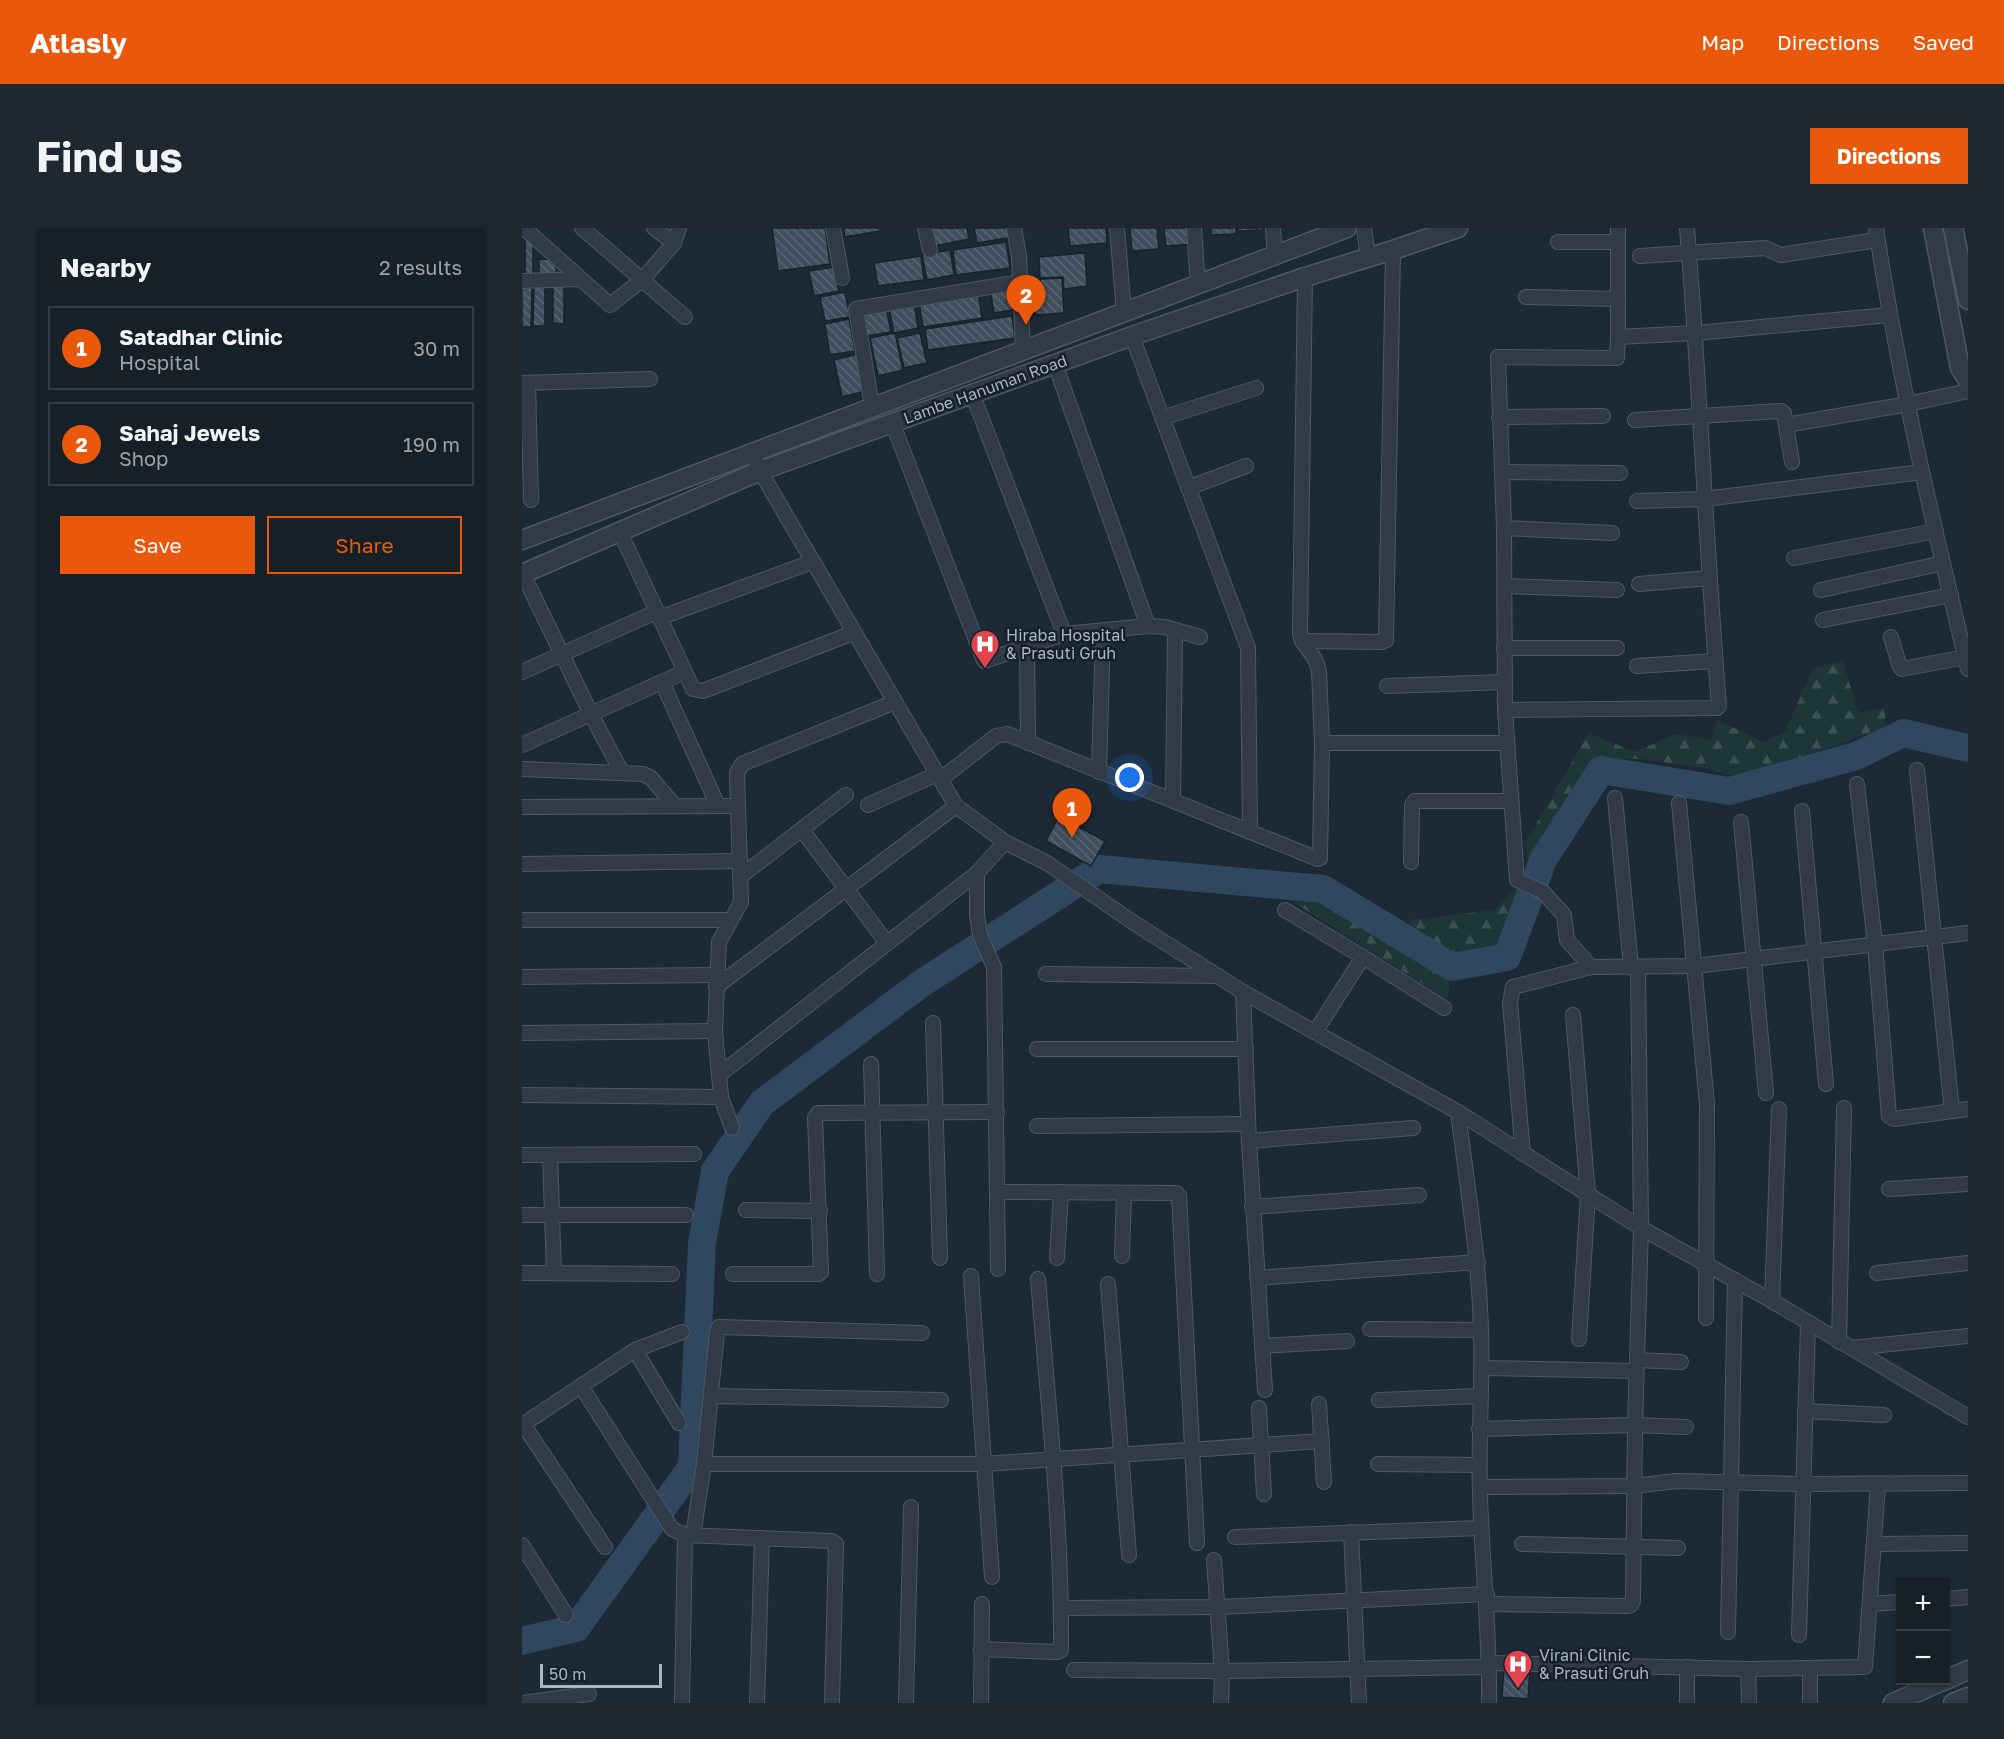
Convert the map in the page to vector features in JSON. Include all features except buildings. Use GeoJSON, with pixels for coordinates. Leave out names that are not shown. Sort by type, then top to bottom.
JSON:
{"type":"FeatureCollection","features":[{"type":"Feature","properties":{"kind":"street"},"geometry":{"type":"LineString","coordinates":[[524,228],[610,305],[642,280],[674,243],[680,228]]}},
{"type":"Feature","properties":{"kind":"street"},"geometry":{"type":"LineString","coordinates":[[582,228],[686,317]]}},
{"type":"Feature","properties":{"kind":"street"},"geometry":{"type":"LineString","coordinates":[[654,228],[674,243]]}},
{"type":"Feature","properties":{"kind":"street"},"geometry":{"type":"LineString","coordinates":[[833,228],[842,278]]}},
{"type":"Feature","properties":{"kind":"street"},"geometry":{"type":"LineString","coordinates":[[925,228],[930,250]]}},
{"type":"Feature","properties":{"kind":"street"},"geometry":{"type":"LineString","coordinates":[[1014,228],[1019,256],[1023,351]]}},
{"type":"Feature","properties":{"kind":"street"},"geometry":{"type":"LineString","coordinates":[[1117,228],[1124,313]]}},
{"type":"Feature","properties":{"kind":"street"},"geometry":{"type":"LineString","coordinates":[[1194,228],[1198,285]]}},
{"type":"Feature","properties":{"kind":"street"},"geometry":{"type":"LineString","coordinates":[[1273,228],[1275,255]]}},
{"type":"Feature","properties":{"kind":"street"},"geometry":{"type":"LineString","coordinates":[[522,540],[1347,228]]}},
{"type":"Feature","properties":{"kind":"street"},"geometry":{"type":"LineString","coordinates":[[1364,228],[1368,258]]}},
{"type":"Feature","properties":{"kind":"street","name":"Lambe Hanuman Road"},"geometry":{"type":"LineString","coordinates":[[522,574],[760,471],[891,422],[1132,336],[1458,228]]}},
{"type":"Feature","properties":{"kind":"street"},"geometry":{"type":"LineString","coordinates":[[1505,710],[1717,708],[1719,705],[1699,417],[1696,333],[1687,228]]}},
{"type":"Feature","properties":{"kind":"street"},"geometry":{"type":"LineString","coordinates":[[1933,228],[1960,368],[1968,380]]}},
{"type":"Feature","properties":{"kind":"street"},"geometry":{"type":"LineString","coordinates":[[1953,228],[1968,300]]}},
{"type":"Feature","properties":{"kind":"street"},"geometry":{"type":"LineString","coordinates":[[1640,256],[1764,248],[1781,255],[1876,234],[1889,315],[1922,472],[1967,663],[1902,669],[1899,667],[1891,637]]}},
{"type":"Feature","properties":{"kind":"street"},"geometry":{"type":"LineString","coordinates":[[1558,242],[1618,235],[1617,358],[1498,357],[1504,528],[1505,710],[1517,880],[1543,892],[1564,915],[1567,940],[1591,967]]}},
{"type":"Feature","properties":{"kind":"street"},"geometry":{"type":"LineString","coordinates":[[1302,641],[1382,642],[1386,639],[1394,250]]}},
{"type":"Feature","properties":{"kind":"street"},"geometry":{"type":"LineString","coordinates":[[868,805],[939,776],[999,734],[1007,734],[1320,858],[1322,742],[1319,671],[1300,633],[1305,277]]}},
{"type":"Feature","properties":{"kind":"street"},"geometry":{"type":"LineString","coordinates":[[522,280],[580,279]]}},
{"type":"Feature","properties":{"kind":"street"},"geometry":{"type":"LineString","coordinates":[[872,408],[856,309],[1020,282]]}},
{"type":"Feature","properties":{"kind":"street"},"geometry":{"type":"LineString","coordinates":[[1526,297],[1618,299]]}},
{"type":"Feature","properties":{"kind":"street"},"geometry":{"type":"LineString","coordinates":[[1618,337],[1696,333],[1889,315]]}},
{"type":"Feature","properties":{"kind":"street"},"geometry":{"type":"LineString","coordinates":[[1132,336],[1248,648],[1250,832]]}},
{"type":"Feature","properties":{"kind":"street"},"geometry":{"type":"LineString","coordinates":[[1054,364],[1148,626]]}},
{"type":"Feature","properties":{"kind":"street"},"geometry":{"type":"LineString","coordinates":[[531,500],[525,383],[650,380]]}},
{"type":"Feature","properties":{"kind":"street"},"geometry":{"type":"LineString","coordinates":[[1162,418],[1257,388]]}},
{"type":"Feature","properties":{"kind":"street"},"geometry":{"type":"LineString","coordinates":[[1786,424],[1908,404],[1968,391]]}},
{"type":"Feature","properties":{"kind":"street"},"geometry":{"type":"LineString","coordinates":[[972,393],[1064,634]]}},
{"type":"Feature","properties":{"kind":"street"},"geometry":{"type":"LineString","coordinates":[[1635,420],[1781,411],[1784,413],[1792,462]]}},
{"type":"Feature","properties":{"kind":"street"},"geometry":{"type":"LineString","coordinates":[[1499,417],[1603,416]]}},
{"type":"Feature","properties":{"kind":"street"},"geometry":{"type":"LineString","coordinates":[[891,422],[983,660],[987,661],[1064,634],[1148,626],[1200,637]]}},
{"type":"Feature","properties":{"kind":"street"},"geometry":{"type":"LineString","coordinates":[[752,453],[760,471],[853,633],[956,806],[1005,842],[1047,863],[1243,992],[1458,1112],[1641,1228],[1772,1300],[1968,1417]]}},
{"type":"Feature","properties":{"kind":"street"},"geometry":{"type":"LineString","coordinates":[[1188,488],[1246,466]]}},
{"type":"Feature","properties":{"kind":"street"},"geometry":{"type":"LineString","coordinates":[[1502,472],[1620,473]]}},
{"type":"Feature","properties":{"kind":"street"},"geometry":{"type":"LineString","coordinates":[[1637,501],[1705,499],[1922,472]]}},
{"type":"Feature","properties":{"kind":"street"},"geometry":{"type":"LineString","coordinates":[[1504,528],[1612,533]]}},
{"type":"Feature","properties":{"kind":"street"},"geometry":{"type":"LineString","coordinates":[[1794,558],[1936,531]]}},
{"type":"Feature","properties":{"kind":"street"},"geometry":{"type":"LineString","coordinates":[[620,532],[693,689],[703,691],[853,633]]}},
{"type":"Feature","properties":{"kind":"street"},"geometry":{"type":"LineString","coordinates":[[522,672],[658,615],[812,562]]}},
{"type":"Feature","properties":{"kind":"street"},"geometry":{"type":"LineString","coordinates":[[1821,590],[1943,563]]}},
{"type":"Feature","properties":{"kind":"street"},"geometry":{"type":"LineString","coordinates":[[522,574],[621,771]]}},
{"type":"Feature","properties":{"kind":"street"},"geometry":{"type":"LineString","coordinates":[[1639,584],[1709,578]]}},
{"type":"Feature","properties":{"kind":"street"},"geometry":{"type":"LineString","coordinates":[[1505,586],[1617,590]]}},
{"type":"Feature","properties":{"kind":"street"},"geometry":{"type":"LineString","coordinates":[[1823,620],[1951,595]]}},
{"type":"Feature","properties":{"kind":"street"},"geometry":{"type":"LineString","coordinates":[[1173,801],[1175,630]]}},
{"type":"Feature","properties":{"kind":"street"},"geometry":{"type":"LineString","coordinates":[[1099,772],[1103,631]]}},
{"type":"Feature","properties":{"kind":"street"},"geometry":{"type":"LineString","coordinates":[[1027,647],[1028,743]]}},
{"type":"Feature","properties":{"kind":"street"},"geometry":{"type":"LineString","coordinates":[[1504,648],[1617,648]]}},
{"type":"Feature","properties":{"kind":"street"},"geometry":{"type":"LineString","coordinates":[[1637,666],[1715,660]]}},
{"type":"Feature","properties":{"kind":"street"},"geometry":{"type":"LineString","coordinates":[[522,746],[684,672]]}},
{"type":"Feature","properties":{"kind":"street"},"geometry":{"type":"LineString","coordinates":[[662,682],[718,806]]}},
{"type":"Feature","properties":{"kind":"street"},"geometry":{"type":"LineString","coordinates":[[1387,686],[1505,682]]}},
{"type":"Feature","properties":{"kind":"street"},"geometry":{"type":"LineString","coordinates":[[732,1128],[721,1096],[715,1030],[719,942],[741,902],[737,772],[742,764],[895,702]]}},
{"type":"Feature","properties":{"kind":"street"},"geometry":{"type":"LineString","coordinates":[[1322,742],[1507,743]]}},
{"type":"Feature","properties":{"kind":"street"},"geometry":{"type":"LineString","coordinates":[[522,769],[621,771],[646,775],[675,806]]}},
{"type":"Feature","properties":{"kind":"street"},"geometry":{"type":"LineString","coordinates":[[1917,770],[1952,1111]]}},
{"type":"Feature","properties":{"kind":"street"},"geometry":{"type":"LineString","coordinates":[[1857,784],[1875,944],[1889,1116],[1894,1119],[1968,1109]]}},
{"type":"Feature","properties":{"kind":"street"},"geometry":{"type":"LineString","coordinates":[[741,876],[846,795]]}},
{"type":"Feature","properties":{"kind":"street"},"geometry":{"type":"LineString","coordinates":[[1062,1608],[1218,1607],[1354,1601],[1487,1599],[1631,1605],[1633,1601],[1632,1545],[1641,1228],[1635,967],[1615,798]]}},
{"type":"Feature","properties":{"kind":"street"},"geometry":{"type":"LineString","coordinates":[[1411,862],[1412,804],[1415,801],[1511,801]]}},
{"type":"Feature","properties":{"kind":"street"},"geometry":{"type":"LineString","coordinates":[[1679,803],[1708,1125],[1706,1318]]}},
{"type":"Feature","properties":{"kind":"street"},"geometry":{"type":"LineString","coordinates":[[522,807],[738,806]]}},
{"type":"Feature","properties":{"kind":"street"},"geometry":{"type":"LineString","coordinates":[[522,977],[716,981],[956,806]]}},
{"type":"Feature","properties":{"kind":"street"},"geometry":{"type":"LineString","coordinates":[[1802,811],[1826,1084]]}},
{"type":"Feature","properties":{"kind":"street"},"geometry":{"type":"LineString","coordinates":[[1741,822],[1766,1093]]}},
{"type":"Feature","properties":{"kind":"street"},"geometry":{"type":"LineString","coordinates":[[802,830],[887,943]]}},
{"type":"Feature","properties":{"kind":"street"},"geometry":{"type":"LineString","coordinates":[[719,1075],[977,873],[1005,842]]}},
{"type":"Feature","properties":{"kind":"street"},"geometry":{"type":"LineString","coordinates":[[522,864],[740,861]]}},
{"type":"Feature","properties":{"kind":"street"},"geometry":{"type":"LineString","coordinates":[[977,873],[976,908],[981,935],[994,967],[998,1269]]}},
{"type":"Feature","properties":{"kind":"street"},"geometry":{"type":"LineString","coordinates":[[1285,910],[1444,1008]]}},
{"type":"Feature","properties":{"kind":"street"},"geometry":{"type":"LineString","coordinates":[[522,920],[731,920]]}},
{"type":"Feature","properties":{"kind":"street"},"geometry":{"type":"LineString","coordinates":[[1523,1154],[1510,1003],[1513,987],[1591,967],[1695,966],[1968,933]]}},
{"type":"Feature","properties":{"kind":"street"},"geometry":{"type":"LineString","coordinates":[[1315,1032],[1364,957]]}},
{"type":"Feature","properties":{"kind":"street"},"geometry":{"type":"LineString","coordinates":[[1046,974],[1218,976]]}},
{"type":"Feature","properties":{"kind":"street"},"geometry":{"type":"LineString","coordinates":[[1243,992],[1252,1207],[1265,1390]]}},
{"type":"Feature","properties":{"kind":"street"},"geometry":{"type":"LineString","coordinates":[[1573,1015],[1588,1195],[1579,1339]]}},
{"type":"Feature","properties":{"kind":"street"},"geometry":{"type":"LineString","coordinates":[[933,1023],[940,1258]]}},
{"type":"Feature","properties":{"kind":"street"},"geometry":{"type":"LineString","coordinates":[[522,1033],[715,1030]]}},
{"type":"Feature","properties":{"kind":"street"},"geometry":{"type":"LineString","coordinates":[[1037,1049],[1246,1049]]}},
{"type":"Feature","properties":{"kind":"street"},"geometry":{"type":"LineString","coordinates":[[871,1064],[877,1274]]}},
{"type":"Feature","properties":{"kind":"street"},"geometry":{"type":"LineString","coordinates":[[522,1095],[721,1096]]}},
{"type":"Feature","properties":{"kind":"street"},"geometry":{"type":"LineString","coordinates":[[1839,1341],[1844,1108]]}},
{"type":"Feature","properties":{"kind":"street"},"geometry":{"type":"LineString","coordinates":[[1772,1300],[1779,1109]]}},
{"type":"Feature","properties":{"kind":"street"},"geometry":{"type":"LineString","coordinates":[[733,1274],[820,1273],[822,1270],[816,1115],[820,1112],[997,1112]]}},
{"type":"Feature","properties":{"kind":"street"},"geometry":{"type":"LineString","coordinates":[[1458,1112],[1478,1263],[1481,1330],[1479,1465],[1487,1599],[1489,1703]]}},
{"type":"Feature","properties":{"kind":"street"},"geometry":{"type":"LineString","coordinates":[[1037,1126],[1248,1124]]}},
{"type":"Feature","properties":{"kind":"street"},"geometry":{"type":"LineString","coordinates":[[1249,1141],[1413,1128]]}},
{"type":"Feature","properties":{"kind":"street"},"geometry":{"type":"LineString","coordinates":[[522,1155],[694,1154]]}},
{"type":"Feature","properties":{"kind":"street"},"geometry":{"type":"LineString","coordinates":[[550,1155],[554,1273]]}},
{"type":"Feature","properties":{"kind":"street"},"geometry":{"type":"LineString","coordinates":[[1889,1189],[1968,1184]]}},
{"type":"Feature","properties":{"kind":"street"},"geometry":{"type":"LineString","coordinates":[[998,1192],[1176,1193],[1180,1198],[1197,1543]]}},
{"type":"Feature","properties":{"kind":"street"},"geometry":{"type":"LineString","coordinates":[[1057,1258],[1061,1192]]}},
{"type":"Feature","properties":{"kind":"street"},"geometry":{"type":"LineString","coordinates":[[1122,1256],[1124,1193]]}},
{"type":"Feature","properties":{"kind":"street"},"geometry":{"type":"LineString","coordinates":[[1252,1207],[1419,1195]]}},
{"type":"Feature","properties":{"kind":"street"},"geometry":{"type":"LineString","coordinates":[[746,1210],[820,1211]]}},
{"type":"Feature","properties":{"kind":"street"},"geometry":{"type":"LineString","coordinates":[[522,1215],[686,1215]]}},
{"type":"Feature","properties":{"kind":"street"},"geometry":{"type":"LineString","coordinates":[[1257,1278],[1478,1263]]}},
{"type":"Feature","properties":{"kind":"street"},"geometry":{"type":"LineString","coordinates":[[1877,1273],[1968,1263]]}},
{"type":"Feature","properties":{"kind":"street"},"geometry":{"type":"LineString","coordinates":[[522,1274],[672,1274]]}},
{"type":"Feature","properties":{"kind":"street"},"geometry":{"type":"LineString","coordinates":[[970,1276],[992,1577]]}},
{"type":"Feature","properties":{"kind":"street"},"geometry":{"type":"LineString","coordinates":[[981,1649],[1059,1652],[1061,1650],[1062,1608],[1038,1279]]}},
{"type":"Feature","properties":{"kind":"street"},"geometry":{"type":"LineString","coordinates":[[1728,1632],[1735,1280]]}},
{"type":"Feature","properties":{"kind":"street"},"geometry":{"type":"LineString","coordinates":[[1108,1284],[1129,1555]]}},
{"type":"Feature","properties":{"kind":"street"},"geometry":{"type":"LineString","coordinates":[[1799,1635],[1808,1323]]}},
{"type":"Feature","properties":{"kind":"street"},"geometry":{"type":"LineString","coordinates":[[682,1703],[689,1535],[704,1464],[717,1332],[722,1326],[922,1333]]}},
{"type":"Feature","properties":{"kind":"street"},"geometry":{"type":"LineString","coordinates":[[1370,1329],[1481,1330]]}},
{"type":"Feature","properties":{"kind":"street"},"geometry":{"type":"LineString","coordinates":[[605,1547],[522,1424],[635,1350],[682,1332]]}},
{"type":"Feature","properties":{"kind":"street"},"geometry":{"type":"LineString","coordinates":[[1852,1348],[1968,1336]]}},
{"type":"Feature","properties":{"kind":"street"},"geometry":{"type":"LineString","coordinates":[[1262,1346],[1347,1341]]}},
{"type":"Feature","properties":{"kind":"street"},"geometry":{"type":"LineString","coordinates":[[635,1350],[679,1423]]}},
{"type":"Feature","properties":{"kind":"street"},"geometry":{"type":"LineString","coordinates":[[1481,1368],[1637,1366],[1681,1362]]}},
{"type":"Feature","properties":{"kind":"street"},"geometry":{"type":"LineString","coordinates":[[581,1386],[672,1529],[689,1535],[832,1541],[836,1544],[832,1703]]}},
{"type":"Feature","properties":{"kind":"street"},"geometry":{"type":"LineString","coordinates":[[712,1396],[941,1400]]}},
{"type":"Feature","properties":{"kind":"street"},"geometry":{"type":"LineString","coordinates":[[1379,1400],[1480,1396]]}},
{"type":"Feature","properties":{"kind":"street"},"geometry":{"type":"LineString","coordinates":[[1319,1404],[1324,1482]]}},
{"type":"Feature","properties":{"kind":"street"},"geometry":{"type":"LineString","coordinates":[[1952,1407],[1968,1406]]}},
{"type":"Feature","properties":{"kind":"street"},"geometry":{"type":"LineString","coordinates":[[1259,1408],[1264,1494]]}},
{"type":"Feature","properties":{"kind":"street"},"geometry":{"type":"LineString","coordinates":[[1805,1412],[1884,1415]]}},
{"type":"Feature","properties":{"kind":"street"},"geometry":{"type":"LineString","coordinates":[[1479,1429],[1635,1425],[1686,1427]]}},
{"type":"Feature","properties":{"kind":"street"},"geometry":{"type":"LineString","coordinates":[[704,1464],[984,1464],[1261,1447],[1322,1441]]}},
{"type":"Feature","properties":{"kind":"street"},"geometry":{"type":"LineString","coordinates":[[1378,1464],[1479,1465]]}},
{"type":"Feature","properties":{"kind":"street"},"geometry":{"type":"LineString","coordinates":[[1480,1487],[1634,1486],[1676,1481],[1803,1484],[1968,1483]]}},
{"type":"Feature","properties":{"kind":"street"},"geometry":{"type":"LineString","coordinates":[[1074,1670],[1358,1670],[1489,1665],[1748,1669],[1865,1667],[1878,1484]]}},
{"type":"Feature","properties":{"kind":"street"},"geometry":{"type":"LineString","coordinates":[[906,1703],[911,1507]]}},
{"type":"Feature","properties":{"kind":"street"},"geometry":{"type":"LineString","coordinates":[[1235,1537],[1481,1528]]}},
{"type":"Feature","properties":{"kind":"street"},"geometry":{"type":"LineString","coordinates":[[1351,1532],[1359,1703]]}},
{"type":"Feature","properties":{"kind":"street"},"geometry":{"type":"LineString","coordinates":[[757,1703],[762,1538]]}},
{"type":"Feature","properties":{"kind":"street"},"geometry":{"type":"LineString","coordinates":[[1874,1544],[1968,1543]]}},
{"type":"Feature","properties":{"kind":"street"},"geometry":{"type":"LineString","coordinates":[[1522,1544],[1632,1545],[1678,1548]]}},
{"type":"Feature","properties":{"kind":"street"},"geometry":{"type":"LineString","coordinates":[[522,1545],[566,1615]]}},
{"type":"Feature","properties":{"kind":"street"},"geometry":{"type":"LineString","coordinates":[[1214,1560],[1222,1671],[1221,1703]]}},
{"type":"Feature","properties":{"kind":"street"},"geometry":{"type":"LineString","coordinates":[[1950,1599],[1968,1598]]}},
{"type":"Feature","properties":{"kind":"street"},"geometry":{"type":"LineString","coordinates":[[1870,1604],[1896,1602]]}},
{"type":"Feature","properties":{"kind":"street"},"geometry":{"type":"LineString","coordinates":[[981,1703],[982,1604]]}},
{"type":"Feature","properties":{"kind":"street"},"geometry":{"type":"LineString","coordinates":[[1687,1667],[1687,1703]]}},
{"type":"Feature","properties":{"kind":"street"},"geometry":{"type":"LineString","coordinates":[[1810,1668],[1810,1703]]}},
{"type":"Feature","properties":{"kind":"street"},"geometry":{"type":"LineString","coordinates":[[1748,1669],[1749,1703]]}},
{"type":"Feature","properties":{"kind":"street"},"geometry":{"type":"LineString","coordinates":[[1950,1678],[1968,1670]]}},
{"type":"Feature","properties":{"kind":"street"},"geometry":{"type":"LineString","coordinates":[[522,1703],[589,1694]]}},
{"type":"Feature","properties":{"kind":"street"},"geometry":{"type":"LineString","coordinates":[[1893,1703],[1931,1696]]}},
{"type":"Feature","properties":{"kind":"street"},"geometry":{"type":"LineString","coordinates":[[1953,1703],[1968,1697]]}},
{"type":"Feature","properties":{"kind":"green space"},"geometry":{"type":"Polygon","coordinates":[[[1843,661],[1858,713],[1885,708],[1886,727],[1767,770],[1739,777],[1705,768],[1604,756],[1569,802],[1540,865],[1525,911],[1494,951],[1451,955],[1408,935],[1411,920],[1495,910],[1530,873],[1525,843],[1589,733],[1635,752],[1676,734],[1712,740],[1718,720],[1763,742],[1785,732],[1813,668],[1843,661]]]}},
{"type":"Feature","properties":{"kind":"green space"},"geometry":{"type":"Polygon","coordinates":[[[1303,887],[1450,969],[1448,1000],[1292,901],[1303,887]]]}},
{"type":"Feature","properties":{"kind":"waterway"},"geometry":{"type":"LineString","coordinates":[[522,1641],[576,1628],[692,1467],[702,1243],[715,1171],[762,1103],[922,983],[1099,869],[1323,889],[1452,967],[1507,957],[1543,860],[1601,770],[1729,791],[1856,756],[1903,733],[1968,748]]}},
{"type":"Feature","properties":{"kind":"place","name":"Sahaj Jewels"},"geometry":{"type":"Point","coordinates":[1026,325]}},
{"type":"Feature","properties":{"kind":"place","name":"Hiraba Hospital & Prasuti Gruh"},"geometry":{"type":"Point","coordinates":[985,670]}},
{"type":"Feature","properties":{"kind":"place","name":"Satadhar Clinic"},"geometry":{"type":"Point","coordinates":[1072,838]}},
{"type":"Feature","properties":{"kind":"place","name":"Virani Cilnic & Prasuti Gruh"},"geometry":{"type":"Point","coordinates":[1518,1690]}}]}
